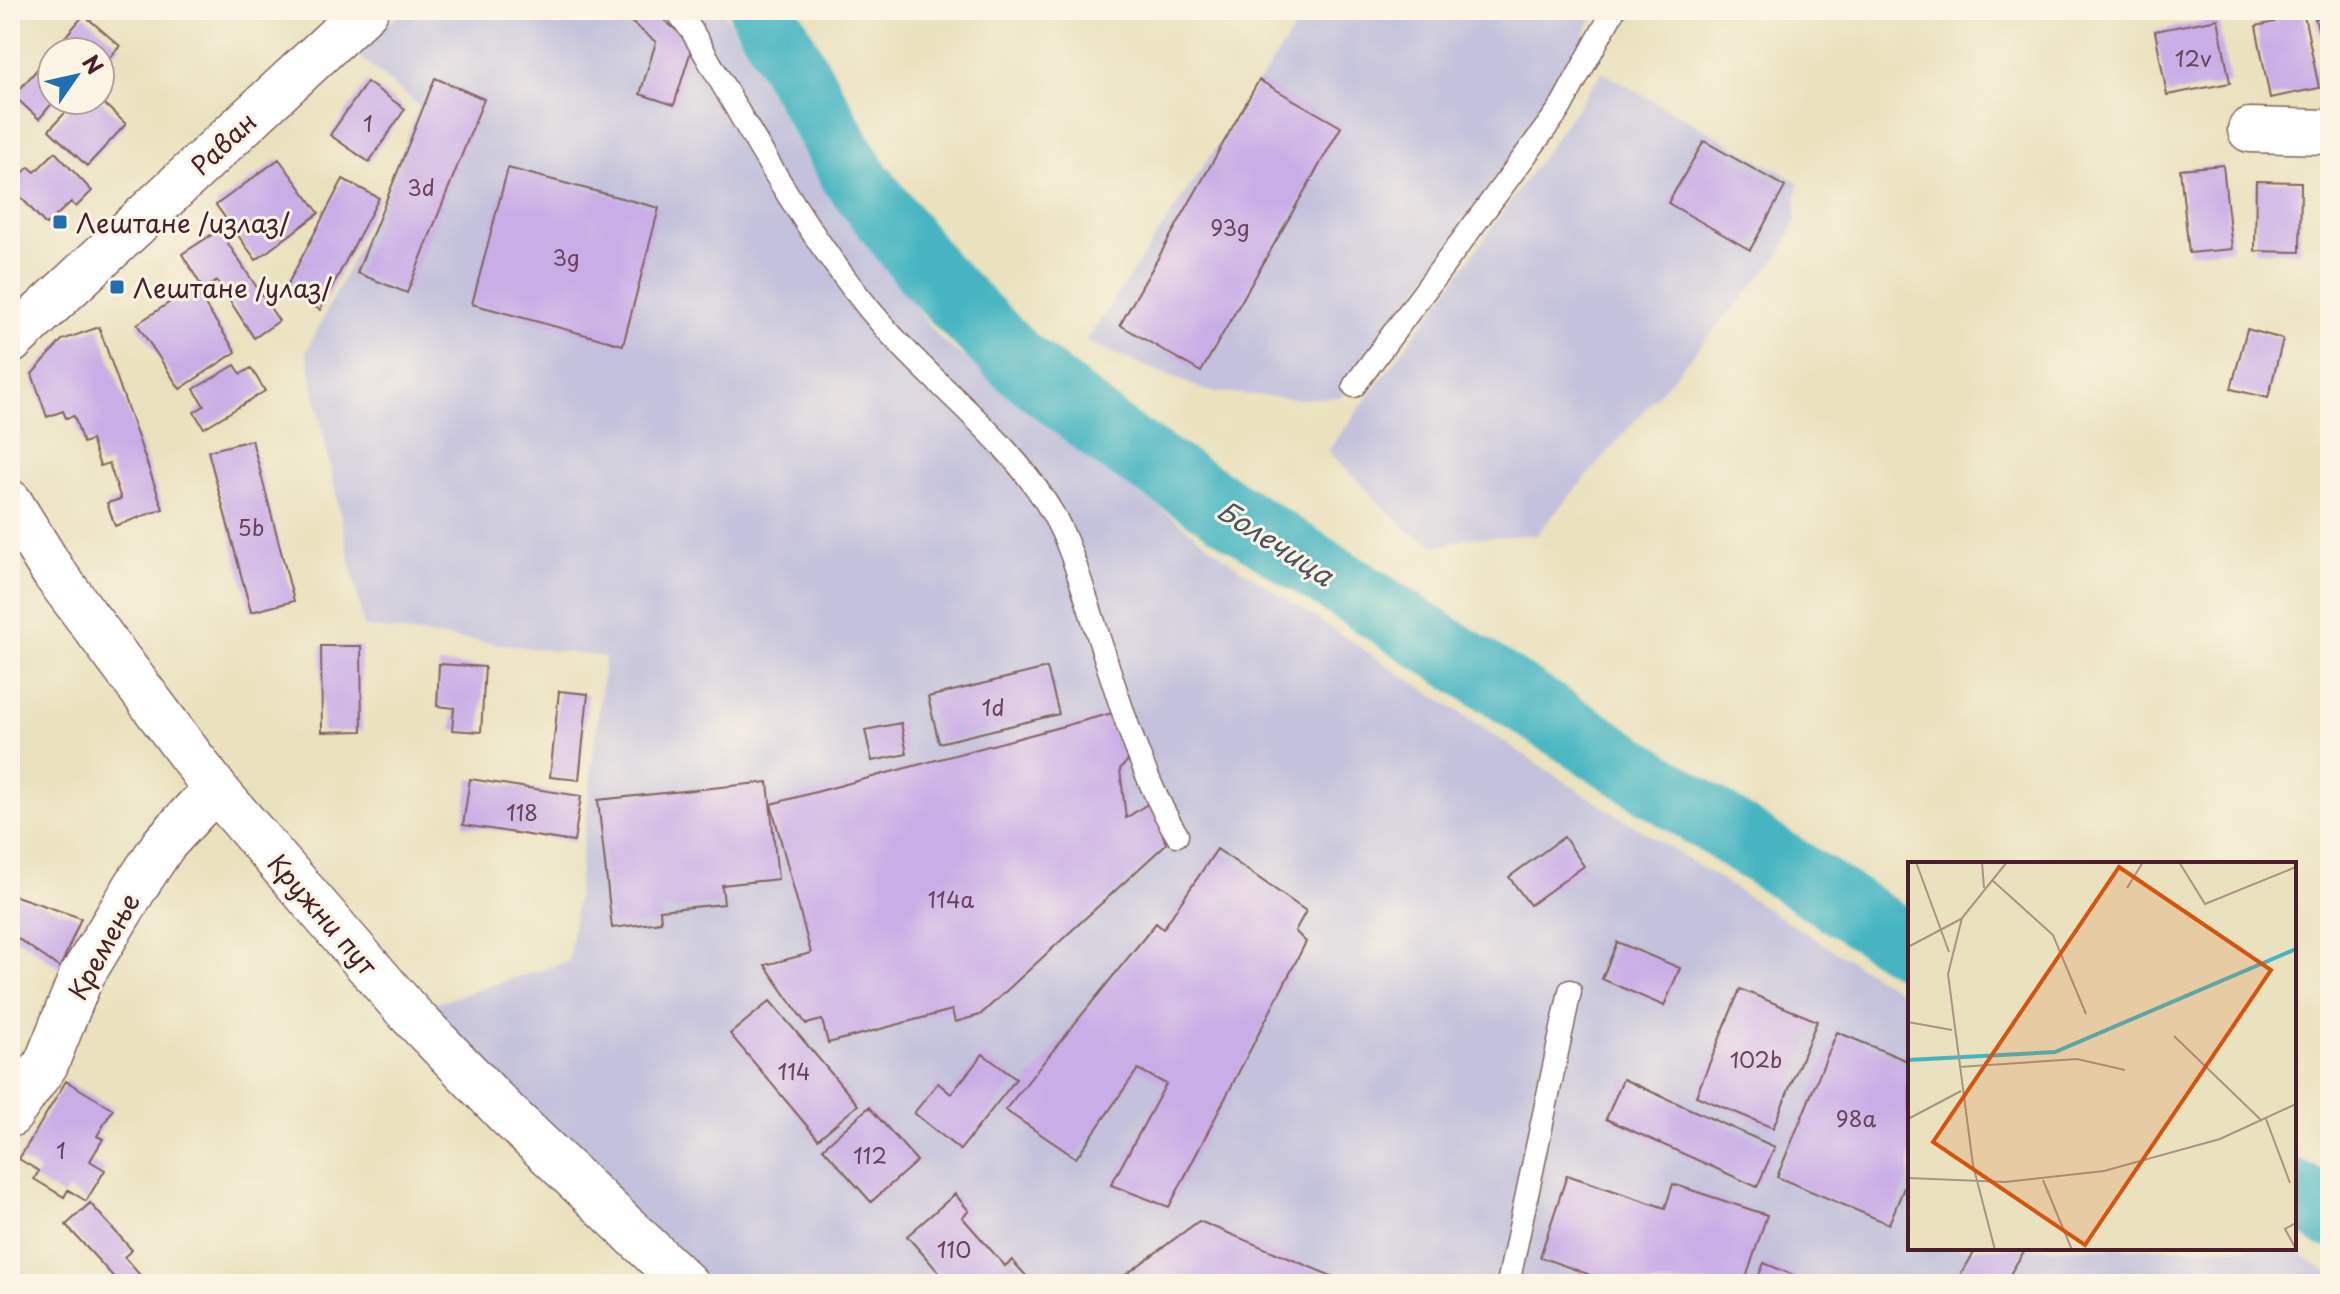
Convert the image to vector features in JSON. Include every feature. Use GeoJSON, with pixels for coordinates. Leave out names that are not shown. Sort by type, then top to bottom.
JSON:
{"type":"FeatureCollection","features":[{"type":"Feature","properties":{"kind":"main road","name":"Раван"},"geometry":{"type":"LineString","coordinates":[[10,342],[366,10]]}},
{"type":"Feature","properties":{"kind":"main road"},"geometry":{"type":"LineString","coordinates":[[2250,130],[2330,132]]}},
{"type":"Feature","properties":{"kind":"main road","name":"Кружни пут"},"geometry":{"type":"LineString","coordinates":[[10,502],[54,573],[217,791],[408,1012],[518,1125],[686,1284]]}},
{"type":"Feature","properties":{"kind":"main road","name":"Кремење"},"geometry":{"type":"LineString","coordinates":[[10,1115],[46,1064],[81,977],[136,886],[164,844],[217,791]]}},
{"type":"Feature","properties":{"kind":"lane"},"geometry":{"type":"LineString","coordinates":[[676,10],[692,31],[793,203],[844,274],[886,329],[990,433],[1033,483],[1054,515],[1073,557],[1138,748],[1162,810],[1177,835]]}},
{"type":"Feature","properties":{"kind":"lane"},"geometry":{"type":"LineString","coordinates":[[1354,386],[1559,110],[1614,10]]}},
{"type":"Feature","properties":{"kind":"lane"},"geometry":{"type":"LineString","coordinates":[[1508,1284],[1570,991]]}},
{"type":"Feature","properties":{"kind":"shaded area"},"geometry":{"type":"Polygon","coordinates":[[[404,10],[723,10],[819,181],[940,339],[1236,566],[1596,802],[1908,997],[1908,1250],[2295,1250],[2330,1274],[2330,1284],[696,1284],[408,1012],[569,961],[605,657],[364,627],[306,352],[383,199],[419,106],[355,53],[404,10]]]}},
{"type":"Feature","properties":{"kind":"shaded area"},"geometry":{"type":"Polygon","coordinates":[[[1307,10],[1595,10],[1565,82],[1341,397],[1299,399],[1207,391],[1086,342],[1307,10]]]}},
{"type":"Feature","properties":{"kind":"shaded area"},"geometry":{"type":"Polygon","coordinates":[[[1602,72],[1798,182],[1795,222],[1783,251],[1536,535],[1466,538],[1437,547],[1407,530],[1328,451],[1444,295],[1602,72]]]}},
{"type":"Feature","properties":{"kind":"building"},"geometry":{"type":"Polygon","coordinates":[[[640,10],[652,10],[693,44],[674,105],[640,94],[656,42],[631,22],[640,10]]]}},
{"type":"Feature","properties":{"kind":"building"},"geometry":{"type":"Polygon","coordinates":[[[2273,10],[2303,10],[2319,88],[2270,98],[2256,26],[2275,22],[2273,10]]]}},
{"type":"Feature","properties":{"kind":"building"},"geometry":{"type":"Polygon","coordinates":[[[2330,14],[2330,63],[2329,64],[2315,19],[2330,14]]]}},
{"type":"Feature","properties":{"kind":"building"},"geometry":{"type":"Polygon","coordinates":[[[84,15],[108,36],[66,36],[84,15]]]}},
{"type":"Feature","properties":{"kind":"building"},"geometry":{"type":"Polygon","coordinates":[[[2218,19],[2230,83],[2167,95],[2155,31],[2218,19]]]}},
{"type":"Feature","properties":{"kind":"building"},"geometry":{"type":"Polygon","coordinates":[[[36,71],[36,116],[42,116],[39,119],[14,96],[36,71]]]}},
{"type":"Feature","properties":{"kind":"building"},"geometry":{"type":"Polygon","coordinates":[[[435,78],[484,99],[407,293],[357,273],[435,78]]]}},
{"type":"Feature","properties":{"kind":"building"},"geometry":{"type":"Polygon","coordinates":[[[1259,80],[1341,127],[1201,372],[1120,325],[1259,80]]]}},
{"type":"Feature","properties":{"kind":"building"},"geometry":{"type":"Polygon","coordinates":[[[367,82],[405,109],[369,162],[330,135],[367,82]]]}},
{"type":"Feature","properties":{"kind":"building"},"geometry":{"type":"Polygon","coordinates":[[[116,115],[126,124],[87,166],[49,130],[62,116],[116,115]]]}},
{"type":"Feature","properties":{"kind":"building"},"geometry":{"type":"Polygon","coordinates":[[[1704,141],[1785,187],[1750,250],[1668,203],[1704,141]]]}},
{"type":"Feature","properties":{"kind":"building"},"geometry":{"type":"Polygon","coordinates":[[[55,152],[92,191],[76,207],[71,202],[46,225],[10,185],[29,167],[35,172],[55,152]]]}},
{"type":"Feature","properties":{"kind":"building"},"geometry":{"type":"Polygon","coordinates":[[[279,159],[319,213],[256,260],[216,205],[279,159]]]}},
{"type":"Feature","properties":{"kind":"building"},"geometry":{"type":"Polygon","coordinates":[[[2223,165],[2232,249],[2189,253],[2180,169],[2223,165]]]}},
{"type":"Feature","properties":{"kind":"building"},"geometry":{"type":"Polygon","coordinates":[[[508,168],[659,208],[623,345],[472,304],[508,168]]]}},
{"type":"Feature","properties":{"kind":"building"},"geometry":{"type":"Polygon","coordinates":[[[343,179],[379,198],[320,310],[284,291],[343,179]]]}},
{"type":"Feature","properties":{"kind":"building"},"geometry":{"type":"Polygon","coordinates":[[[2256,181],[2301,182],[2300,252],[2255,251],[2256,181]]]}},
{"type":"Feature","properties":{"kind":"building"},"geometry":{"type":"Polygon","coordinates":[[[219,230],[279,321],[254,338],[217,281],[204,290],[182,254],[219,230]]]}},
{"type":"Feature","properties":{"kind":"building"},"geometry":{"type":"Polygon","coordinates":[[[193,287],[236,352],[180,389],[137,324],[193,287]]]}},
{"type":"Feature","properties":{"kind":"building"},"geometry":{"type":"Polygon","coordinates":[[[99,327],[163,509],[115,526],[107,503],[121,499],[109,463],[100,466],[91,440],[83,443],[74,416],[66,418],[63,411],[47,417],[32,374],[62,340],[99,327]]]}},
{"type":"Feature","properties":{"kind":"building"},"geometry":{"type":"Polygon","coordinates":[[[2247,329],[2283,339],[2268,398],[2231,389],[2247,329]]]}},
{"type":"Feature","properties":{"kind":"building"},"geometry":{"type":"Polygon","coordinates":[[[235,365],[241,374],[251,368],[265,391],[204,428],[194,412],[204,406],[194,389],[235,365]]]}},
{"type":"Feature","properties":{"kind":"building"},"geometry":{"type":"Polygon","coordinates":[[[252,440],[294,601],[251,612],[208,451],[252,440]]]}},
{"type":"Feature","properties":{"kind":"building"},"geometry":{"type":"Polygon","coordinates":[[[321,646],[361,646],[362,731],[322,732],[321,646]]]}},
{"type":"Feature","properties":{"kind":"building"},"geometry":{"type":"Polygon","coordinates":[[[439,664],[485,667],[481,732],[452,730],[454,708],[437,706],[439,664]]]}},
{"type":"Feature","properties":{"kind":"building"},"geometry":{"type":"Polygon","coordinates":[[[1047,668],[1059,714],[939,743],[928,697],[1047,668]]]}},
{"type":"Feature","properties":{"kind":"building"},"geometry":{"type":"Polygon","coordinates":[[[559,691],[588,694],[579,780],[550,777],[559,691]]]}},
{"type":"Feature","properties":{"kind":"building"},"geometry":{"type":"Polygon","coordinates":[[[1120,711],[1132,756],[1120,769],[1126,818],[1152,801],[1166,844],[980,1015],[955,1022],[952,1010],[828,1043],[822,1020],[806,1024],[765,965],[811,953],[771,804],[1120,711]]]}},
{"type":"Feature","properties":{"kind":"building"},"geometry":{"type":"Polygon","coordinates":[[[901,723],[907,754],[872,761],[865,730],[901,723]]]}},
{"type":"Feature","properties":{"kind":"building"},"geometry":{"type":"Polygon","coordinates":[[[470,779],[581,796],[574,842],[463,825],[470,779]]]}},
{"type":"Feature","properties":{"kind":"building"},"geometry":{"type":"Polygon","coordinates":[[[768,782],[778,879],[722,885],[724,904],[660,910],[661,922],[612,928],[598,800],[768,782]]]}},
{"type":"Feature","properties":{"kind":"building"},"geometry":{"type":"Polygon","coordinates":[[[1564,837],[1584,866],[1530,905],[1509,877],[1564,837]]]}},
{"type":"Feature","properties":{"kind":"building"},"geometry":{"type":"Polygon","coordinates":[[[1217,849],[1306,911],[1295,931],[1306,942],[1169,1207],[1111,1185],[1166,1084],[1138,1069],[1076,1158],[1005,1110],[1156,923],[1163,929],[1217,849]]]}},
{"type":"Feature","properties":{"kind":"building"},"geometry":{"type":"Polygon","coordinates":[[[10,894],[81,918],[60,968],[10,933],[10,894]]]}},
{"type":"Feature","properties":{"kind":"building"},"geometry":{"type":"Polygon","coordinates":[[[1617,942],[1680,968],[1664,1006],[1602,979],[1617,942]]]}},
{"type":"Feature","properties":{"kind":"building"},"geometry":{"type":"Polygon","coordinates":[[[1740,989],[1817,1021],[1773,1128],[1696,1096],[1740,989]]]}},
{"type":"Feature","properties":{"kind":"building"},"geometry":{"type":"Polygon","coordinates":[[[770,1001],[858,1105],[818,1139],[730,1034],[770,1001]]]}},
{"type":"Feature","properties":{"kind":"building"},"geometry":{"type":"Polygon","coordinates":[[[1837,1032],[1908,1061],[1908,1178],[1889,1224],[1777,1177],[1837,1032]]]}},
{"type":"Feature","properties":{"kind":"building"},"geometry":{"type":"Polygon","coordinates":[[[983,1054],[1016,1079],[960,1150],[914,1113],[938,1083],[951,1094],[983,1054]]]}},
{"type":"Feature","properties":{"kind":"building"},"geometry":{"type":"Polygon","coordinates":[[[1623,1079],[1775,1147],[1757,1187],[1606,1119],[1623,1079]]]}},
{"type":"Feature","properties":{"kind":"building"},"geometry":{"type":"Polygon","coordinates":[[[66,1081],[113,1109],[97,1136],[103,1139],[90,1161],[105,1170],[86,1201],[68,1190],[64,1197],[34,1179],[39,1171],[19,1159],[66,1081]]]}},
{"type":"Feature","properties":{"kind":"building"},"geometry":{"type":"Polygon","coordinates":[[[869,1107],[917,1161],[871,1202],[823,1148],[869,1107]]]}},
{"type":"Feature","properties":{"kind":"building"},"geometry":{"type":"Polygon","coordinates":[[[1567,1175],[1665,1208],[1673,1184],[1767,1215],[1744,1284],[1585,1284],[1588,1274],[1540,1257],[1567,1175]]]}},
{"type":"Feature","properties":{"kind":"building"},"geometry":{"type":"Polygon","coordinates":[[[955,1194],[969,1211],[962,1217],[1005,1266],[1012,1260],[1028,1278],[1022,1284],[949,1284],[907,1236],[955,1194]]]}},
{"type":"Feature","properties":{"kind":"building"},"geometry":{"type":"Polygon","coordinates":[[[90,1203],[132,1250],[124,1257],[148,1284],[120,1284],[66,1225],[90,1203]]]}},
{"type":"Feature","properties":{"kind":"building"},"geometry":{"type":"Polygon","coordinates":[[[1199,1221],[1351,1284],[1113,1284],[1199,1221]]]}},
{"type":"Feature","properties":{"kind":"building"},"geometry":{"type":"Polygon","coordinates":[[[1976,1250],[2025,1250],[2004,1284],[1955,1284],[1976,1250]]]}},
{"type":"Feature","properties":{"kind":"building"},"geometry":{"type":"Polygon","coordinates":[[[1764,1263],[1815,1284],[1755,1284],[1764,1263]]]}},
{"type":"Feature","properties":{"kind":"waterway","name":"Болечица"},"geometry":{"type":"LineString","coordinates":[[762,10],[854,176],[931,275],[1013,358],[1118,441],[1908,946]]}},
{"type":"Feature","properties":{"kind":"waterway","name":"Болечица"},"geometry":{"type":"LineString","coordinates":[[2296,1193],[2330,1215]]}},
{"type":"Feature","properties":{"kind":"place","name":"Лештане /излаз/"},"geometry":{"type":"Point","coordinates":[60,222]}},
{"type":"Feature","properties":{"kind":"place","name":"Лештане /улаз/"},"geometry":{"type":"Point","coordinates":[117,287]}}]}
